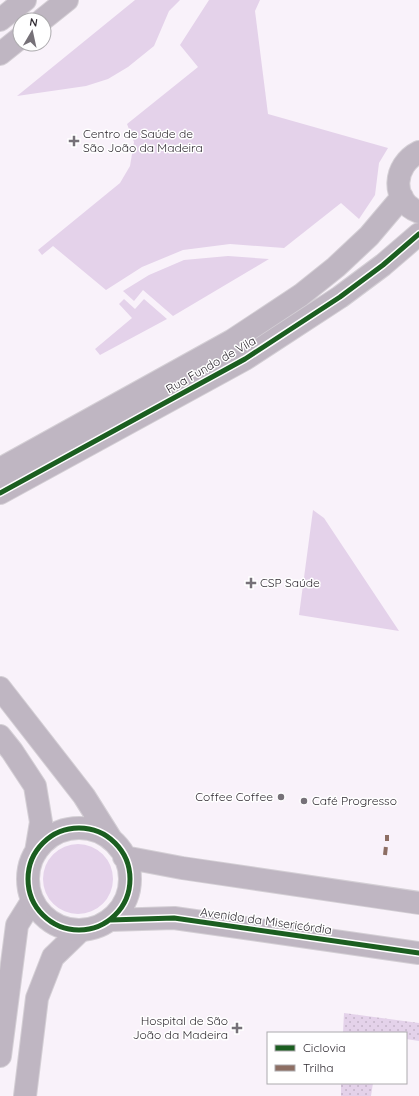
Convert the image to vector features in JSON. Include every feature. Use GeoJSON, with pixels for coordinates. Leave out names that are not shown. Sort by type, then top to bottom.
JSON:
{"type":"FeatureCollection","features":[{"type":"Feature","properties":{"kind":"street"},"geometry":{"type":"LineString","coordinates":[[0,20],[25,0]]}},
{"type":"Feature","properties":{"kind":"street"},"geometry":{"type":"LineString","coordinates":[[52,12],[67,0]]}},
{"type":"Feature","properties":{"kind":"street"},"geometry":{"type":"LineString","coordinates":[[0,54],[12,44]]}},
{"type":"Feature","properties":{"kind":"street"},"geometry":{"type":"LineString","coordinates":[[419,151],[406,162],[399,175],[398,182],[399,190],[408,206],[419,212]]}},
{"type":"Feature","properties":{"kind":"street","name":"Rua Fundo de Vila"},"geometry":{"type":"LineString","coordinates":[[0,469],[233,340],[301,295],[336,267],[369,236],[402,197]]}},
{"type":"Feature","properties":{"kind":"street","name":"Rua Fundo de Vila"},"geometry":{"type":"LineString","coordinates":[[0,493],[244,359],[340,298],[383,265],[419,234]]}},
{"type":"Feature","properties":{"kind":"street"},"geometry":{"type":"LineString","coordinates":[[0,688],[84,796],[110,839]]}},
{"type":"Feature","properties":{"kind":"street"},"geometry":{"type":"LineString","coordinates":[[0,736],[36,786],[41,822],[36,852]]}},
{"type":"Feature","properties":{"kind":"street"},"geometry":{"type":"LineString","coordinates":[[70,829],[84,829],[98,832],[110,839],[119,847],[130,874],[129,891],[122,907],[110,920],[96,928],[81,930],[66,929],[52,923],[41,913],[32,901],[29,888],[28,876],[30,863],[36,852],[45,841],[57,833],[70,829]]}},
{"type":"Feature","properties":{"kind":"street"},"geometry":{"type":"LineString","coordinates":[[124,857],[182,868],[419,903]]}},
{"type":"Feature","properties":{"kind":"street"},"geometry":{"type":"LineString","coordinates":[[0,1056],[17,925],[32,901]]}},
{"type":"Feature","properties":{"kind":"street","name":"Avenida da Misericórdia"},"geometry":{"type":"LineString","coordinates":[[110,920],[174,918],[419,953]]}},
{"type":"Feature","properties":{"kind":"street"},"geometry":{"type":"LineString","coordinates":[[25,1096],[37,998],[53,957],[81,930]]}},
{"type":"Feature","properties":{"kind":"shaded area"},"geometry":{"type":"Polygon","coordinates":[[[135,0],[180,0],[169,11],[154,46],[128,67],[108,79],[86,86],[17,96],[135,0]]]}},
{"type":"Feature","properties":{"kind":"shaded area"},"geometry":{"type":"Polygon","coordinates":[[[209,0],[260,0],[255,11],[268,114],[388,148],[379,163],[375,195],[359,219],[341,203],[284,248],[230,244],[183,250],[142,267],[106,290],[53,246],[42,255],[38,250],[120,183],[130,166],[134,142],[127,124],[198,67],[180,45],[209,0]]]}},
{"type":"Feature","properties":{"kind":"shaded area"},"geometry":{"type":"Polygon","coordinates":[[[228,256],[269,259],[173,316],[143,290],[134,301],[123,291],[149,275],[184,260],[228,256]]]}},
{"type":"Feature","properties":{"kind":"shaded area"},"geometry":{"type":"Polygon","coordinates":[[[124,299],[135,309],[144,299],[167,319],[100,355],[95,349],[132,318],[119,304],[124,299]]]}},
{"type":"Feature","properties":{"kind":"shaded area"},"geometry":{"type":"Polygon","coordinates":[[[313,510],[324,518],[399,631],[299,615],[313,510]]]}},
{"type":"Feature","properties":{"kind":"shaded area"},"geometry":{"type":"Polygon","coordinates":[[[78,844],[91,847],[103,854],[110,866],[113,879],[110,892],[103,904],[91,911],[78,914],[65,911],[53,904],[46,892],[43,879],[46,866],[53,854],[65,847],[78,844]]]}},
{"type":"Feature","properties":{"kind":"shaded area"},"geometry":{"type":"Polygon","coordinates":[[[344,1013],[419,1023],[419,1041],[407,1039],[407,1032],[343,1032],[344,1013]]]}},
{"type":"Feature","properties":{"kind":"shaded area"},"geometry":{"type":"Polygon","coordinates":[[[341,1084],[373,1084],[371,1096],[341,1096],[341,1084]]]}},
{"type":"Feature","properties":{"kind":"marked path"},"geometry":{"type":"LineString","coordinates":[[387,835],[387,841]]}},
{"type":"Feature","properties":{"kind":"marked path"},"geometry":{"type":"LineString","coordinates":[[385,855],[386,846]]}},
{"type":"Feature","properties":{"kind":"cycle path"},"geometry":{"type":"LineString","coordinates":[[0,493],[245,359],[340,297],[383,265],[419,234]]}},
{"type":"Feature","properties":{"kind":"cycle path"},"geometry":{"type":"LineString","coordinates":[[79,828],[98,832],[115,843],[126,860],[130,879],[126,898],[115,915],[98,926],[79,930],[60,926],[43,915],[32,898],[28,879],[32,860],[43,843],[60,832],[79,828]]}},
{"type":"Feature","properties":{"kind":"cycle path"},"geometry":{"type":"LineString","coordinates":[[110,920],[174,918],[419,953]]}},
{"type":"Feature","properties":{"kind":"place","name":"Centro de Saúde de São João da Madeira"},"geometry":{"type":"Point","coordinates":[74,141]}},
{"type":"Feature","properties":{"kind":"place","name":"CSP Saúde"},"geometry":{"type":"Point","coordinates":[251,583]}},
{"type":"Feature","properties":{"kind":"place","name":"Coffee Coffee"},"geometry":{"type":"Point","coordinates":[281,797]}},
{"type":"Feature","properties":{"kind":"place","name":"Café Progresso"},"geometry":{"type":"Point","coordinates":[304,801]}},
{"type":"Feature","properties":{"kind":"place","name":"Hospital de São João da Madeira"},"geometry":{"type":"Point","coordinates":[237,1028]}}]}
